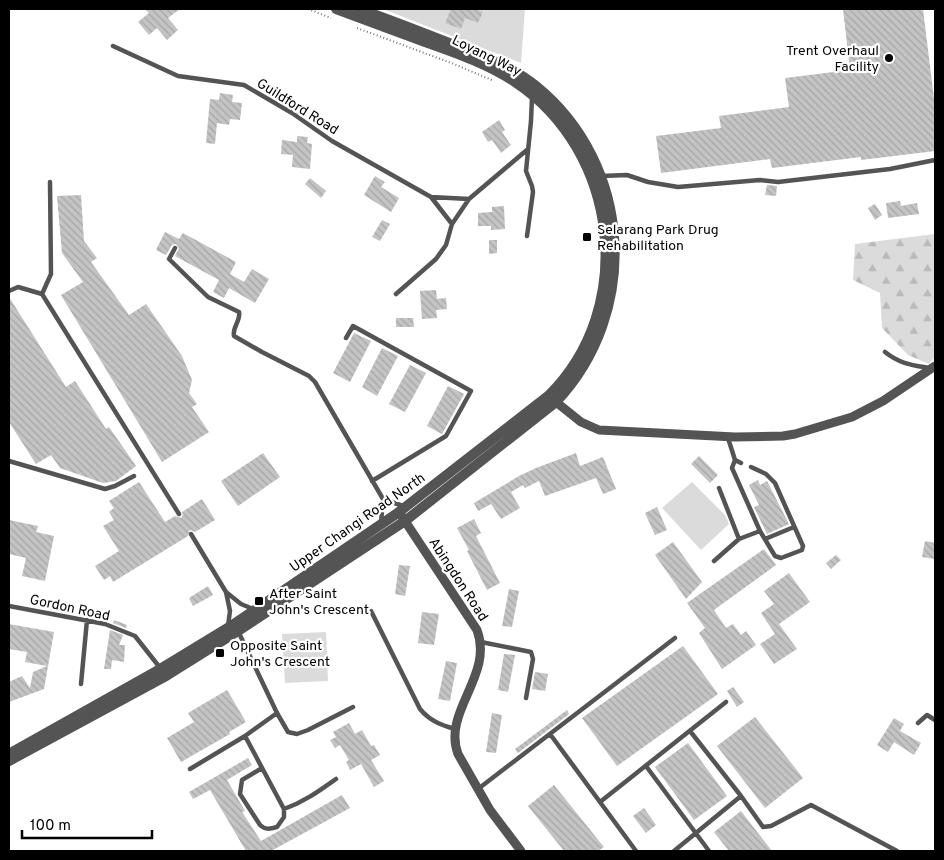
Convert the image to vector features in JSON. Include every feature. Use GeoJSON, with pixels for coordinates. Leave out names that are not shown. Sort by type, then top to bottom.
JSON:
{"type":"FeatureCollection","features":[{"type":"Feature","properties":{"kind":"street","name":"Loyang Way"},"geometry":{"type":"LineString","coordinates":[[359,9],[480,54],[524,78],[547,96],[564,115],[585,145],[601,176],[610,207],[616,252],[613,286],[608,308],[594,346],[584,366],[567,390]]}},
{"type":"Feature","properties":{"kind":"street","name":"Loyang Way"},"geometry":{"type":"LineString","coordinates":[[336,14],[476,62],[514,82],[545,107],[568,134],[586,165],[597,195],[604,228],[606,244],[604,289],[594,326],[577,360],[561,382],[552,399]]}},
{"type":"Feature","properties":{"kind":"street"},"geometry":{"type":"LineString","coordinates":[[552,399],[581,422],[599,430],[728,436],[783,436],[852,417],[883,401],[934,368]]}},
{"type":"Feature","properties":{"kind":"street","name":"Upper Changi Road North"},"geometry":{"type":"LineString","coordinates":[[9,761],[163,672],[233,627],[403,513],[552,399],[567,390]]}},
{"type":"Feature","properties":{"kind":"street","name":"Upper Changi Road North"},"geometry":{"type":"LineString","coordinates":[[233,627],[381,524],[403,513]]}},
{"type":"Feature","properties":{"kind":"street","name":"Abingdon Road"},"geometry":{"type":"LineString","coordinates":[[403,513],[476,630],[481,642],[478,669],[458,718],[454,745],[490,810],[521,851]]}},
{"type":"Feature","properties":{"kind":"street","name":"Upper Changi Road North"},"geometry":{"type":"LineString","coordinates":[[9,753],[163,672]]}},
{"type":"Feature","properties":{"kind":"lane","name":"Guildford Road"},"geometry":{"type":"LineString","coordinates":[[113,46],[178,76],[244,85],[292,113],[332,141],[431,197],[452,224]]}},
{"type":"Feature","properties":{"kind":"lane"},"geometry":{"type":"LineString","coordinates":[[527,236],[533,192],[526,171],[532,95]]}},
{"type":"Feature","properties":{"kind":"lane"},"geometry":{"type":"LineString","coordinates":[[396,294],[436,259],[446,245],[452,224],[469,199],[528,149]]}},
{"type":"Feature","properties":{"kind":"lane"},"geometry":{"type":"LineString","coordinates":[[601,176],[627,175],[648,182],[678,187],[760,180],[778,182],[890,169],[935,160]]}},
{"type":"Feature","properties":{"kind":"lane"},"geometry":{"type":"LineString","coordinates":[[42,294],[51,274],[50,182]]}},
{"type":"Feature","properties":{"kind":"lane"},"geometry":{"type":"LineString","coordinates":[[431,197],[469,199]]}},
{"type":"Feature","properties":{"kind":"lane"},"geometry":{"type":"LineString","coordinates":[[175,248],[169,259],[208,297],[239,312],[240,316],[234,330],[234,336],[309,376],[315,382],[383,499],[403,513]]}},
{"type":"Feature","properties":{"kind":"lane"},"geometry":{"type":"LineString","coordinates":[[9,291],[18,287],[42,294],[179,514]]}},
{"type":"Feature","properties":{"kind":"lane"},"geometry":{"type":"LineString","coordinates":[[346,338],[353,326],[471,391],[446,436],[372,481]]}},
{"type":"Feature","properties":{"kind":"lane"},"geometry":{"type":"LineString","coordinates":[[885,352],[894,360],[902,363],[934,368]]}},
{"type":"Feature","properties":{"kind":"lane"},"geometry":{"type":"LineString","coordinates":[[728,436],[735,460],[732,468],[765,539],[777,557],[781,558],[802,550],[803,546],[772,478],[751,467]]}},
{"type":"Feature","properties":{"kind":"lane"},"geometry":{"type":"LineString","coordinates":[[735,460],[741,463]]}},
{"type":"Feature","properties":{"kind":"lane"},"geometry":{"type":"LineString","coordinates":[[9,461],[105,489],[134,476]]}},
{"type":"Feature","properties":{"kind":"lane"},"geometry":{"type":"LineString","coordinates":[[719,488],[739,539]]}},
{"type":"Feature","properties":{"kind":"lane"},"geometry":{"type":"LineString","coordinates":[[381,524],[383,499]]}},
{"type":"Feature","properties":{"kind":"lane"},"geometry":{"type":"LineString","coordinates":[[765,539],[794,527]]}},
{"type":"Feature","properties":{"kind":"lane"},"geometry":{"type":"LineString","coordinates":[[714,561],[739,539],[760,531]]}},
{"type":"Feature","properties":{"kind":"lane"},"geometry":{"type":"LineString","coordinates":[[191,534],[226,592],[241,604],[255,610]]}},
{"type":"Feature","properties":{"kind":"lane"},"geometry":{"type":"LineString","coordinates":[[226,592],[233,627],[288,732],[297,734],[308,730],[353,707]]}},
{"type":"Feature","properties":{"kind":"lane","name":"Gordon Road"},"geometry":{"type":"LineString","coordinates":[[9,606],[105,624],[135,636],[163,672]]}},
{"type":"Feature","properties":{"kind":"lane"},"geometry":{"type":"LineString","coordinates":[[371,611],[420,709],[427,717],[438,724],[455,729]]}},
{"type":"Feature","properties":{"kind":"lane"},"geometry":{"type":"LineString","coordinates":[[81,684],[87,620]]}},
{"type":"Feature","properties":{"kind":"lane"},"geometry":{"type":"LineString","coordinates":[[478,790],[675,638]]}},
{"type":"Feature","properties":{"kind":"lane"},"geometry":{"type":"LineString","coordinates":[[481,642],[531,652],[533,659],[526,698]]}},
{"type":"Feature","properties":{"kind":"lane"},"geometry":{"type":"LineString","coordinates":[[600,802],[726,702]]}},
{"type":"Feature","properties":{"kind":"lane"},"geometry":{"type":"LineString","coordinates":[[190,769],[245,736],[277,713]]}},
{"type":"Feature","properties":{"kind":"lane"},"geometry":{"type":"LineString","coordinates":[[918,723],[927,715],[935,720]]}},
{"type":"Feature","properties":{"kind":"lane"},"geometry":{"type":"LineString","coordinates":[[690,731],[763,827],[772,826],[809,806],[814,806],[897,851]]}},
{"type":"Feature","properties":{"kind":"lane"},"geometry":{"type":"LineString","coordinates":[[550,734],[636,851]]}},
{"type":"Feature","properties":{"kind":"lane"},"geometry":{"type":"LineString","coordinates":[[245,736],[284,808],[284,817],[277,828],[264,829],[255,820],[240,794],[242,780],[262,768]]}},
{"type":"Feature","properties":{"kind":"lane"},"geometry":{"type":"LineString","coordinates":[[646,766],[709,851]]}},
{"type":"Feature","properties":{"kind":"lane"},"geometry":{"type":"LineString","coordinates":[[284,808],[298,804],[313,796],[336,779]]}},
{"type":"Feature","properties":{"kind":"lane"},"geometry":{"type":"LineString","coordinates":[[674,851],[741,796]]}},
{"type":"Feature","properties":{"kind":"path"},"geometry":{"type":"LineString","coordinates":[[308,9],[336,14]]}},
{"type":"Feature","properties":{"kind":"path"},"geometry":{"type":"LineString","coordinates":[[353,26],[454,64],[497,83]]}},
{"type":"Feature","properties":{"kind":"green space"},"geometry":{"type":"Polygon","coordinates":[[[383,9],[525,9],[521,63],[383,9]]]}},
{"type":"Feature","properties":{"kind":"green space"},"geometry":{"type":"Polygon","coordinates":[[[935,234],[935,357],[929,364],[908,355],[882,328],[880,293],[853,280],[855,244],[935,234]]]}},
{"type":"Feature","properties":{"kind":"green space"},"geometry":{"type":"Polygon","coordinates":[[[692,482],[725,515],[729,524],[701,550],[662,508],[692,482]]]}},
{"type":"Feature","properties":{"kind":"green space"},"geometry":{"type":"Polygon","coordinates":[[[326,632],[328,681],[285,683],[282,634],[326,632]]]}},
{"type":"Feature","properties":{"kind":"building"},"geometry":{"type":"Polygon","coordinates":[[[145,9],[180,9],[168,18],[178,30],[167,40],[157,28],[149,35],[138,22],[149,13],[145,9]]]}},
{"type":"Feature","properties":{"kind":"building"},"geometry":{"type":"Polygon","coordinates":[[[451,9],[473,9],[483,12],[478,23],[465,18],[461,29],[445,23],[451,9]]]}},
{"type":"Feature","properties":{"kind":"building"},"geometry":{"type":"Polygon","coordinates":[[[843,9],[923,9],[935,107],[935,151],[861,160],[861,157],[772,168],[770,159],[661,173],[656,136],[721,128],[719,116],[789,107],[785,78],[850,70],[843,9]]]}},
{"type":"Feature","properties":{"kind":"building"},"geometry":{"type":"Polygon","coordinates":[[[220,93],[233,95],[232,102],[242,103],[240,120],[230,119],[229,125],[217,123],[215,144],[206,143],[210,99],[219,100],[220,93]]]}},
{"type":"Feature","properties":{"kind":"building"},"geometry":{"type":"Polygon","coordinates":[[[499,120],[505,130],[502,132],[511,145],[501,153],[492,140],[488,142],[482,132],[499,120]]]}},
{"type":"Feature","properties":{"kind":"building"},"geometry":{"type":"Polygon","coordinates":[[[297,136],[308,137],[307,143],[312,144],[310,169],[292,167],[293,155],[281,154],[282,140],[297,142],[297,136]]]}},
{"type":"Feature","properties":{"kind":"building"},"geometry":{"type":"Polygon","coordinates":[[[375,176],[385,182],[381,187],[399,198],[391,212],[364,195],[375,176]]]}},
{"type":"Feature","properties":{"kind":"building"},"geometry":{"type":"Polygon","coordinates":[[[310,178],[326,191],[321,198],[305,184],[310,178]]]}},
{"type":"Feature","properties":{"kind":"building"},"geometry":{"type":"Polygon","coordinates":[[[767,185],[777,186],[776,196],[765,195],[767,185]]]}},
{"type":"Feature","properties":{"kind":"building"},"geometry":{"type":"Polygon","coordinates":[[[81,195],[84,241],[97,258],[91,262],[129,315],[146,304],[182,356],[192,380],[189,393],[197,404],[192,407],[209,432],[162,462],[61,295],[83,282],[62,253],[57,196],[81,195]]]}},
{"type":"Feature","properties":{"kind":"building"},"geometry":{"type":"Polygon","coordinates":[[[900,201],[901,206],[917,203],[919,214],[888,218],[886,203],[900,201]]]}},
{"type":"Feature","properties":{"kind":"building"},"geometry":{"type":"Polygon","coordinates":[[[875,204],[882,215],[875,220],[868,208],[875,204]]]}},
{"type":"Feature","properties":{"kind":"building"},"geometry":{"type":"Polygon","coordinates":[[[504,206],[505,229],[491,230],[491,226],[478,226],[478,213],[492,212],[492,207],[504,206]]]}},
{"type":"Feature","properties":{"kind":"building"},"geometry":{"type":"Polygon","coordinates":[[[382,220],[390,224],[380,241],[372,237],[382,220]]]}},
{"type":"Feature","properties":{"kind":"building"},"geometry":{"type":"Polygon","coordinates":[[[165,232],[179,239],[183,233],[236,262],[230,274],[244,282],[252,269],[269,279],[255,303],[229,288],[224,298],[213,292],[219,280],[175,256],[179,248],[176,244],[172,245],[166,255],[156,250],[165,232]]]}},
{"type":"Feature","properties":{"kind":"building"},"geometry":{"type":"Polygon","coordinates":[[[489,240],[497,240],[497,253],[489,254],[489,240]]]}},
{"type":"Feature","properties":{"kind":"building"},"geometry":{"type":"Polygon","coordinates":[[[436,290],[437,299],[446,298],[447,309],[436,310],[437,318],[422,319],[420,291],[436,290]]]}},
{"type":"Feature","properties":{"kind":"building"},"geometry":{"type":"Polygon","coordinates":[[[9,297],[66,387],[75,381],[106,429],[109,427],[136,466],[116,481],[103,483],[60,468],[51,455],[36,464],[9,422],[9,297]]]}},
{"type":"Feature","properties":{"kind":"building"},"geometry":{"type":"Polygon","coordinates":[[[396,318],[413,318],[414,327],[396,327],[396,318]]]}},
{"type":"Feature","properties":{"kind":"building"},"geometry":{"type":"Polygon","coordinates":[[[354,333],[371,341],[350,382],[333,373],[354,333]]]}},
{"type":"Feature","properties":{"kind":"building"},"geometry":{"type":"Polygon","coordinates":[[[382,348],[398,356],[377,396],[362,387],[382,348]]]}},
{"type":"Feature","properties":{"kind":"building"},"geometry":{"type":"Polygon","coordinates":[[[410,365],[426,373],[405,412],[389,404],[410,365]]]}},
{"type":"Feature","properties":{"kind":"building"},"geometry":{"type":"Polygon","coordinates":[[[448,386],[464,394],[442,434],[427,426],[448,386]]]}},
{"type":"Feature","properties":{"kind":"building"},"geometry":{"type":"Polygon","coordinates":[[[263,453],[280,477],[238,506],[221,481],[263,453]]]}},
{"type":"Feature","properties":{"kind":"building"},"geometry":{"type":"Polygon","coordinates":[[[576,453],[580,466],[603,457],[616,489],[603,494],[596,478],[545,496],[539,481],[525,488],[523,485],[511,492],[520,508],[501,519],[491,504],[478,511],[474,503],[519,476],[576,453]]]}},
{"type":"Feature","properties":{"kind":"building"},"geometry":{"type":"Polygon","coordinates":[[[699,456],[718,475],[710,483],[691,464],[699,456]]]}},
{"type":"Feature","properties":{"kind":"building"},"geometry":{"type":"Polygon","coordinates":[[[758,480],[760,485],[767,481],[789,524],[767,534],[754,507],[759,505],[749,485],[758,480]]]}},
{"type":"Feature","properties":{"kind":"building"},"geometry":{"type":"Polygon","coordinates":[[[139,482],[165,522],[175,516],[181,518],[182,512],[202,499],[215,520],[195,532],[189,531],[188,536],[113,582],[110,576],[104,580],[95,566],[119,551],[103,526],[114,520],[109,512],[114,508],[109,501],[139,482]]]}},
{"type":"Feature","properties":{"kind":"building"},"geometry":{"type":"Polygon","coordinates":[[[657,507],[667,530],[655,535],[645,513],[657,507]]]}},
{"type":"Feature","properties":{"kind":"building"},"geometry":{"type":"Polygon","coordinates":[[[474,519],[481,533],[476,536],[500,583],[487,590],[457,528],[474,519]]]}},
{"type":"Feature","properties":{"kind":"building"},"geometry":{"type":"Polygon","coordinates":[[[9,520],[38,526],[36,532],[54,536],[45,581],[22,576],[26,558],[9,554],[9,520]]]}},
{"type":"Feature","properties":{"kind":"building"},"geometry":{"type":"Polygon","coordinates":[[[925,541],[935,543],[935,559],[922,557],[925,541]]]}},
{"type":"Feature","properties":{"kind":"building"},"geometry":{"type":"Polygon","coordinates":[[[673,542],[702,582],[686,599],[655,555],[673,542]]]}},
{"type":"Feature","properties":{"kind":"building"},"geometry":{"type":"Polygon","coordinates":[[[764,549],[776,565],[714,610],[726,628],[733,624],[741,635],[746,631],[756,645],[722,669],[699,633],[705,628],[687,603],[764,549]]]}},
{"type":"Feature","properties":{"kind":"building"},"geometry":{"type":"Polygon","coordinates":[[[836,555],[841,560],[831,569],[826,563],[836,555]]]}},
{"type":"Feature","properties":{"kind":"building"},"geometry":{"type":"Polygon","coordinates":[[[399,565],[410,566],[405,596],[395,594],[399,565]]]}},
{"type":"Feature","properties":{"kind":"building"},"geometry":{"type":"Polygon","coordinates":[[[789,573],[810,602],[779,624],[797,649],[774,664],[760,644],[775,634],[761,613],[774,604],[764,591],[789,573]]]}},
{"type":"Feature","properties":{"kind":"building"},"geometry":{"type":"Polygon","coordinates":[[[208,586],[213,595],[193,606],[189,598],[208,586]]]}},
{"type":"Feature","properties":{"kind":"building"},"geometry":{"type":"Polygon","coordinates":[[[509,589],[519,591],[512,627],[502,626],[509,589]]]}},
{"type":"Feature","properties":{"kind":"building"},"geometry":{"type":"Polygon","coordinates":[[[422,612],[439,614],[434,645],[418,643],[422,612]]]}},
{"type":"Feature","properties":{"kind":"building"},"geometry":{"type":"Polygon","coordinates":[[[114,620],[127,625],[126,628],[113,623],[114,620]]]}},
{"type":"Feature","properties":{"kind":"building"},"geometry":{"type":"Polygon","coordinates":[[[9,624],[54,632],[44,689],[9,702],[9,682],[22,676],[30,688],[33,672],[47,666],[25,662],[27,652],[9,649],[9,624]]]}},
{"type":"Feature","properties":{"kind":"building"},"geometry":{"type":"Polygon","coordinates":[[[110,630],[123,635],[119,645],[125,645],[124,662],[112,660],[111,669],[104,669],[110,630]]]}},
{"type":"Feature","properties":{"kind":"building"},"geometry":{"type":"Polygon","coordinates":[[[683,646],[718,694],[617,766],[582,718],[683,646]]]}},
{"type":"Feature","properties":{"kind":"building"},"geometry":{"type":"Polygon","coordinates":[[[504,654],[515,655],[508,692],[498,690],[504,654]]]}},
{"type":"Feature","properties":{"kind":"building"},"geometry":{"type":"Polygon","coordinates":[[[446,661],[457,663],[450,701],[438,699],[446,661]]]}},
{"type":"Feature","properties":{"kind":"building"},"geometry":{"type":"Polygon","coordinates":[[[535,672],[548,674],[545,691],[532,689],[535,672]]]}},
{"type":"Feature","properties":{"kind":"building"},"geometry":{"type":"Polygon","coordinates":[[[733,687],[744,702],[737,707],[727,691],[733,687]]]}},
{"type":"Feature","properties":{"kind":"building"},"geometry":{"type":"Polygon","coordinates":[[[227,690],[246,722],[229,732],[230,734],[181,762],[167,738],[194,722],[188,713],[227,690]]]}},
{"type":"Feature","properties":{"kind":"building"},"geometry":{"type":"Polygon","coordinates":[[[567,710],[569,714],[518,753],[515,749],[567,710]]]}},
{"type":"Feature","properties":{"kind":"building"},"geometry":{"type":"Polygon","coordinates":[[[492,713],[502,715],[496,753],[486,752],[492,713]]]}},
{"type":"Feature","properties":{"kind":"building"},"geometry":{"type":"Polygon","coordinates":[[[755,717],[803,778],[765,808],[717,746],[755,717]]]}},
{"type":"Feature","properties":{"kind":"building"},"geometry":{"type":"Polygon","coordinates":[[[894,718],[904,724],[900,731],[921,743],[914,755],[894,742],[888,752],[877,745],[894,718]]]}},
{"type":"Feature","properties":{"kind":"building"},"geometry":{"type":"Polygon","coordinates":[[[349,723],[355,734],[362,730],[371,746],[374,745],[380,755],[371,760],[384,781],[374,787],[361,764],[350,770],[346,762],[349,760],[340,745],[335,748],[330,740],[336,737],[333,732],[349,723]]]}},
{"type":"Feature","properties":{"kind":"building"},"geometry":{"type":"Polygon","coordinates":[[[688,743],[727,796],[694,820],[655,767],[688,743]]]}},
{"type":"Feature","properties":{"kind":"building"},"geometry":{"type":"Polygon","coordinates":[[[248,758],[252,765],[227,780],[245,811],[242,812],[261,841],[342,795],[350,808],[271,851],[246,851],[210,790],[193,799],[189,792],[248,758]]]}},
{"type":"Feature","properties":{"kind":"building"},"geometry":{"type":"Polygon","coordinates":[[[554,785],[604,847],[598,851],[564,851],[528,806],[554,785]]]}},
{"type":"Feature","properties":{"kind":"building"},"geometry":{"type":"Polygon","coordinates":[[[644,808],[656,825],[646,833],[633,816],[644,808]]]}},
{"type":"Feature","properties":{"kind":"building"},"geometry":{"type":"Polygon","coordinates":[[[741,811],[772,851],[729,851],[714,832],[741,811]]]}},
{"type":"Feature","properties":{"kind":"place","name":"Trent Overhaul Facility"},"geometry":{"type":"Point","coordinates":[889,58]}},
{"type":"Feature","properties":{"kind":"place","name":"Selarang Park Drug Rehabilitation"},"geometry":{"type":"Point","coordinates":[587,237]}},
{"type":"Feature","properties":{"kind":"place","name":"After Saint John's Crescent"},"geometry":{"type":"Point","coordinates":[259,601]}},
{"type":"Feature","properties":{"kind":"place","name":"Opposite Saint John's Crescent"},"geometry":{"type":"Point","coordinates":[220,653]}}]}
